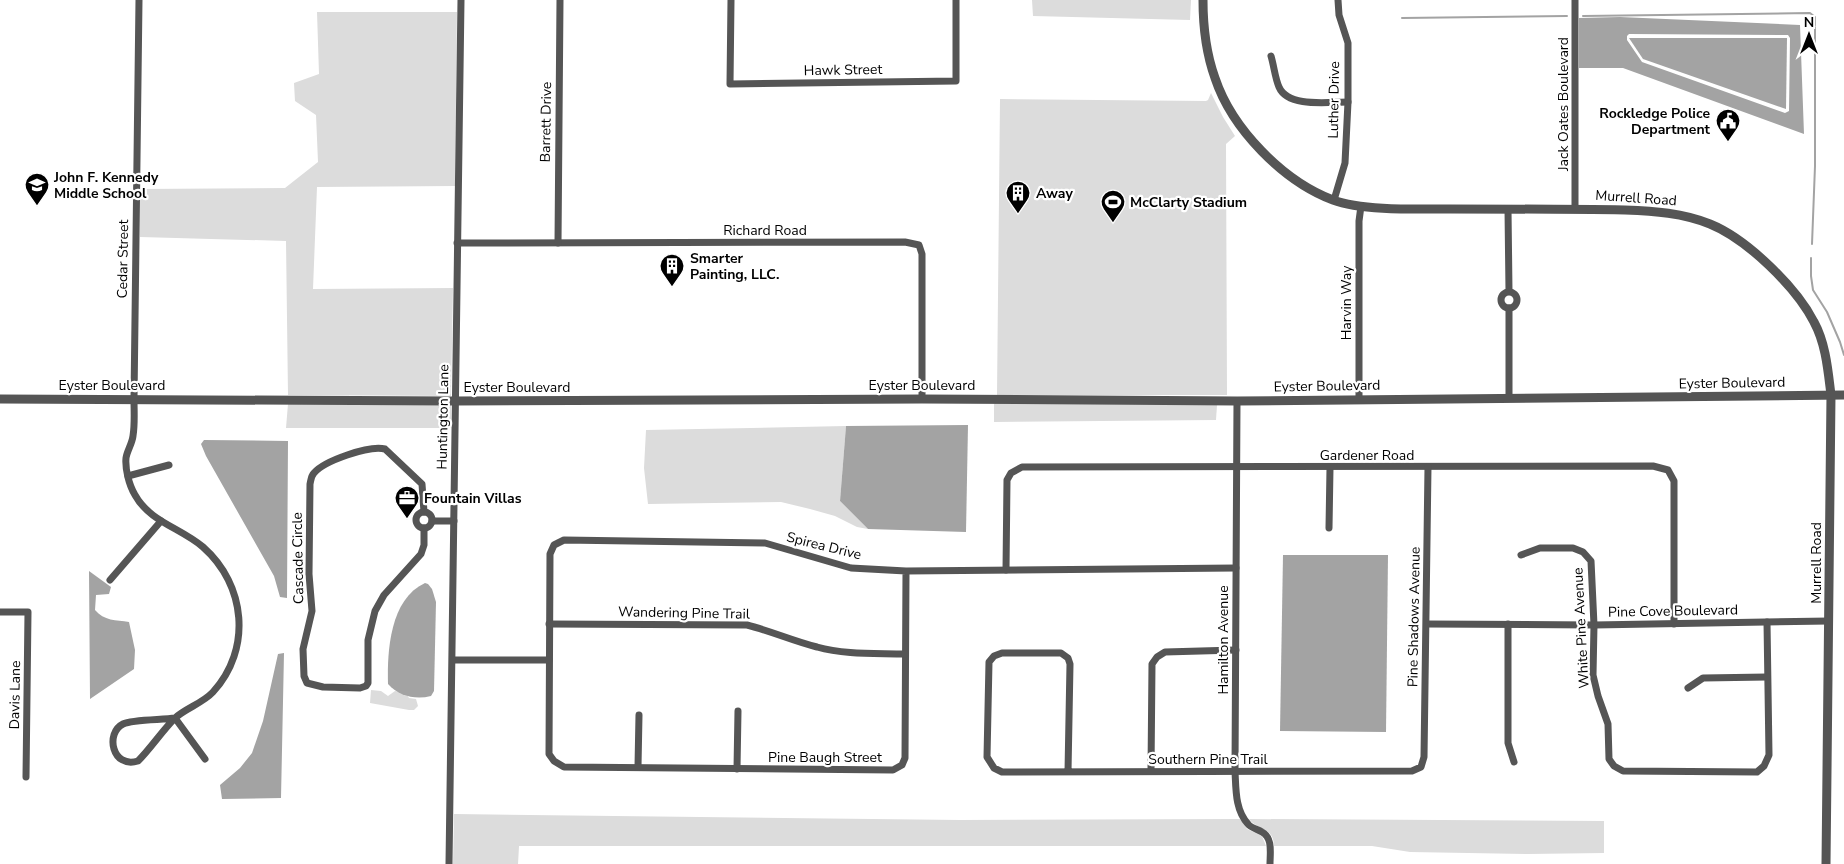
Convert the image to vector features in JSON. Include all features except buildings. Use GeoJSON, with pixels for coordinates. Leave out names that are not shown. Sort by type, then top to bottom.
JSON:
{"type":"FeatureCollection","features":[{"type":"Feature","properties":{"kind":"street","name":"Cedar Street"},"geometry":{"type":"LineString","coordinates":[[128,476],[126,458],[133,437],[134,398],[139,0]]}},
{"type":"Feature","properties":{"kind":"street","name":"Huntington Lane"},"geometry":{"type":"LineString","coordinates":[[449,864],[461,0]]}},
{"type":"Feature","properties":{"kind":"street","name":"Barrett Drive"},"geometry":{"type":"LineString","coordinates":[[558,243],[560,0]]}},
{"type":"Feature","properties":{"kind":"street","name":"Hawk Street"},"geometry":{"type":"LineString","coordinates":[[731,0],[730,84],[956,81],[956,0]]}},
{"type":"Feature","properties":{"kind":"street","name":"Murrell Road"},"geometry":{"type":"LineString","coordinates":[[1203,0],[1206,47],[1215,79],[1230,110],[1250,138],[1274,163],[1300,183],[1334,200],[1361,206],[1415,209],[1652,211],[1682,215],[1710,224],[1742,243],[1774,271],[1799,298],[1815,323],[1825,354],[1831,395],[1826,864]]}},
{"type":"Feature","properties":{"kind":"street","name":"Luther Drive"},"geometry":{"type":"LineString","coordinates":[[1334,200],[1344,163],[1348,102],[1348,43],[1339,15],[1338,0]]}},
{"type":"Feature","properties":{"kind":"street","name":"Jack Oates Boulevard"},"geometry":{"type":"LineString","coordinates":[[1575,0],[1576,209]]}},
{"type":"Feature","properties":{"kind":"street"},"geometry":{"type":"LineString","coordinates":[[1271,56],[1279,88],[1287,97],[1300,102],[1348,102]]}},
{"type":"Feature","properties":{"kind":"street","name":"Harvin Way"},"geometry":{"type":"LineString","coordinates":[[1359,400],[1359,221],[1361,206]]}},
{"type":"Feature","properties":{"kind":"street"},"geometry":{"type":"LineString","coordinates":[[1508,209],[1510,292]]}},
{"type":"Feature","properties":{"kind":"street","name":"Richard Road"},"geometry":{"type":"LineString","coordinates":[[458,243],[905,242],[919,245],[922,254],[922,398]]}},
{"type":"Feature","properties":{"kind":"street"},"geometry":{"type":"LineString","coordinates":[[1510,292],[1517,298],[1516,304],[1509,308],[1504,306],[1501,299],[1504,293],[1510,292]]}},
{"type":"Feature","properties":{"kind":"street"},"geometry":{"type":"LineString","coordinates":[[1509,308],[1509,398]]}},
{"type":"Feature","properties":{"kind":"street","name":"Eyster Boulevard"},"geometry":{"type":"LineString","coordinates":[[0,399],[922,398],[1236,401],[1844,395]]}},
{"type":"Feature","properties":{"kind":"street","name":"Hamilton Avenue"},"geometry":{"type":"LineString","coordinates":[[1236,401],[1235,771],[1237,800],[1249,826],[1264,833],[1270,842],[1270,864]]}},
{"type":"Feature","properties":{"kind":"street","name":"Cascade Circle"},"geometry":{"type":"LineString","coordinates":[[367,449],[385,449],[422,484],[424,512],[419,514],[416,520],[419,526],[424,528],[424,545],[421,554],[384,595],[375,610],[369,630],[368,683],[366,686],[323,687],[307,683],[304,676],[303,649],[312,612],[309,574],[310,484],[315,471],[335,460],[367,449]]}},
{"type":"Feature","properties":{"kind":"street"},"geometry":{"type":"LineString","coordinates":[[168,465],[128,476],[135,495],[149,513],[202,546],[218,563],[234,589],[239,611],[239,638],[232,665],[212,693],[175,718],[138,761],[122,761],[117,757],[113,739],[117,730],[123,724],[132,721],[175,718]]}},
{"type":"Feature","properties":{"kind":"street","name":"Gardener Road"},"geometry":{"type":"LineString","coordinates":[[1006,570],[1008,480],[1012,473],[1022,467],[1653,466],[1668,470],[1674,481],[1674,624]]}},
{"type":"Feature","properties":{"kind":"street","name":"Pine Shadows Avenue"},"geometry":{"type":"LineString","coordinates":[[1421,767],[1424,757],[1428,467]]}},
{"type":"Feature","properties":{"kind":"street"},"geometry":{"type":"LineString","coordinates":[[1330,468],[1330,528]]}},
{"type":"Feature","properties":{"kind":"street"},"geometry":{"type":"LineString","coordinates":[[424,512],[430,515],[432,520],[430,526],[424,528]]}},
{"type":"Feature","properties":{"kind":"street"},"geometry":{"type":"LineString","coordinates":[[432,520],[454,521]]}},
{"type":"Feature","properties":{"kind":"street"},"geometry":{"type":"LineString","coordinates":[[110,580],[161,522]]}},
{"type":"Feature","properties":{"kind":"street","name":"Spirea Drive"},"geometry":{"type":"LineString","coordinates":[[554,761],[549,754],[550,554],[554,545],[564,540],[765,543],[851,568],[906,572],[1236,568]]}},
{"type":"Feature","properties":{"kind":"street","name":"White Pine Avenue"},"geometry":{"type":"LineString","coordinates":[[1521,555],[1540,548],[1573,548],[1583,552],[1591,561],[1594,625],[1593,675],[1608,724],[1609,759],[1614,766],[1623,771],[1757,772],[1764,766],[1769,755],[1767,622]]}},
{"type":"Feature","properties":{"kind":"street","name":"Pine Baugh Street"},"geometry":{"type":"LineString","coordinates":[[554,761],[564,767],[893,770],[902,765],[905,758],[906,572]]}},
{"type":"Feature","properties":{"kind":"street","name":"Davis Lane"},"geometry":{"type":"LineString","coordinates":[[0,612],[28,612],[26,777]]}},
{"type":"Feature","properties":{"kind":"street","name":"Pine Cove Boulevard"},"geometry":{"type":"LineString","coordinates":[[1427,624],[1594,625],[1829,621]]}},
{"type":"Feature","properties":{"kind":"street","name":"Wandering Pine Trail"},"geometry":{"type":"LineString","coordinates":[[549,624],[747,625],[817,647],[839,651],[905,654]]}},
{"type":"Feature","properties":{"kind":"street"},"geometry":{"type":"LineString","coordinates":[[1508,624],[1508,743],[1514,762]]}},
{"type":"Feature","properties":{"kind":"street"},"geometry":{"type":"LineString","coordinates":[[1151,771],[1152,664],[1157,657],[1165,652],[1236,650]]}},
{"type":"Feature","properties":{"kind":"street","name":"Southern Pine Trail"},"geometry":{"type":"LineString","coordinates":[[1068,772],[1070,664],[1068,658],[1061,653],[1002,653],[994,656],[989,662],[987,757],[994,768],[1002,772],[1068,772],[1151,771],[1235,771],[1412,772],[1421,767]]}},
{"type":"Feature","properties":{"kind":"street"},"geometry":{"type":"LineString","coordinates":[[453,660],[549,660]]}},
{"type":"Feature","properties":{"kind":"street"},"geometry":{"type":"LineString","coordinates":[[1688,688],[1703,678],[1768,677]]}},
{"type":"Feature","properties":{"kind":"street"},"geometry":{"type":"LineString","coordinates":[[737,769],[738,710]]}},
{"type":"Feature","properties":{"kind":"street"},"geometry":{"type":"LineString","coordinates":[[638,767],[639,715]]}},
{"type":"Feature","properties":{"kind":"street"},"geometry":{"type":"LineString","coordinates":[[175,718],[205,759]]}},
{"type":"Feature","properties":{"kind":"shaded area"},"geometry":{"type":"Polygon","coordinates":[[[1032,0],[1191,0],[1190,20],[1033,16],[1032,0]]]}},
{"type":"Feature","properties":{"kind":"shaded area"},"geometry":{"type":"Polygon","coordinates":[[[317,12],[457,12],[455,186],[317,187],[313,289],[453,288],[451,396],[288,395],[286,241],[140,237],[140,189],[285,188],[318,162],[316,115],[295,101],[294,83],[319,74],[317,12]]]}},
{"type":"Feature","properties":{"kind":"shaded area"},"geometry":{"type":"Polygon","coordinates":[[[1620,17],[1800,25],[1804,134],[1623,68],[1579,68],[1579,18],[1620,17]],[[1629,34],[1627,40],[1642,62],[1785,113],[1789,111],[1790,38],[1788,35],[1629,34]]]}},
{"type":"Feature","properties":{"kind":"shaded area"},"geometry":{"type":"Polygon","coordinates":[[[1629,38],[1787,38],[1786,109],[1643,59],[1629,38]]]}},
{"type":"Feature","properties":{"kind":"shaded area","name":"McClarty Stadium"},"geometry":{"type":"Polygon","coordinates":[[[1211,93],[1235,136],[1226,144],[1227,395],[997,395],[1000,99],[1206,101],[1211,93]]]}},
{"type":"Feature","properties":{"kind":"shaded area"},"geometry":{"type":"Polygon","coordinates":[[[994,403],[1217,405],[1216,420],[994,422],[994,403]]]}},
{"type":"Feature","properties":{"kind":"shaded area"},"geometry":{"type":"Polygon","coordinates":[[[288,404],[451,405],[451,428],[286,428],[288,404]]]}},
{"type":"Feature","properties":{"kind":"shaded area"},"geometry":{"type":"Polygon","coordinates":[[[968,425],[966,532],[868,529],[840,501],[846,426],[968,425]]]}},
{"type":"Feature","properties":{"kind":"shaded area"},"geometry":{"type":"Polygon","coordinates":[[[846,426],[840,501],[868,529],[857,527],[835,516],[781,502],[648,504],[644,468],[646,430],[846,426]]]}},
{"type":"Feature","properties":{"kind":"shaded area"},"geometry":{"type":"Polygon","coordinates":[[[204,440],[288,441],[287,598],[280,597],[274,576],[206,456],[201,444],[204,440]]]}},
{"type":"Feature","properties":{"kind":"shaded area"},"geometry":{"type":"Polygon","coordinates":[[[1283,555],[1388,555],[1386,732],[1280,731],[1283,555]]]}},
{"type":"Feature","properties":{"kind":"shaded area"},"geometry":{"type":"Polygon","coordinates":[[[89,571],[111,587],[109,594],[96,595],[95,610],[106,618],[129,622],[135,650],[134,669],[90,699],[89,571]]]}},
{"type":"Feature","properties":{"kind":"shaded area"},"geometry":{"type":"Polygon","coordinates":[[[425,583],[432,589],[436,602],[434,691],[431,696],[413,697],[397,692],[388,684],[388,657],[393,627],[404,601],[413,591],[425,583]]]}},
{"type":"Feature","properties":{"kind":"shaded area"},"geometry":{"type":"Polygon","coordinates":[[[284,653],[281,798],[222,799],[220,785],[240,768],[252,753],[263,721],[278,654],[284,653]]]}},
{"type":"Feature","properties":{"kind":"shaded area"},"geometry":{"type":"Polygon","coordinates":[[[371,690],[381,691],[388,696],[395,691],[406,693],[409,698],[416,699],[418,706],[414,710],[409,710],[370,703],[371,690]]]}},
{"type":"Feature","properties":{"kind":"shaded area"},"geometry":{"type":"Polygon","coordinates":[[[454,814],[960,820],[1240,819],[1247,829],[1262,836],[1266,846],[519,846],[518,864],[453,864],[454,814]]]}},
{"type":"Feature","properties":{"kind":"shaded area"},"geometry":{"type":"Polygon","coordinates":[[[1249,819],[1604,821],[1604,853],[1410,852],[1372,846],[1274,846],[1271,835],[1249,819]]]}},
{"type":"Feature","properties":{"kind":"waterway"},"geometry":{"type":"LineString","coordinates":[[1583,16],[1810,13],[1815,17],[1815,166],[1812,244]]}},
{"type":"Feature","properties":{"kind":"waterway"},"geometry":{"type":"LineString","coordinates":[[1402,18],[1567,16]]}},
{"type":"Feature","properties":{"kind":"waterway"},"geometry":{"type":"LineString","coordinates":[[1811,258],[1813,290],[1827,312],[1844,355]]}},
{"type":"Feature","properties":{"kind":"place","name":"Rockledge Police Department"},"geometry":{"type":"Point","coordinates":[1728,142]}},
{"type":"Feature","properties":{"kind":"place","name":"John F. Kennedy Middle School"},"geometry":{"type":"Point","coordinates":[37,206]}},
{"type":"Feature","properties":{"kind":"place","name":"Away"},"geometry":{"type":"Point","coordinates":[1018,214]}},
{"type":"Feature","properties":{"kind":"place","name":"McClarty Stadium"},"geometry":{"type":"Point","coordinates":[1113,223]}},
{"type":"Feature","properties":{"kind":"place","name":"Smarter Painting, LLC."},"geometry":{"type":"Point","coordinates":[672,287]}},
{"type":"Feature","properties":{"kind":"place","name":"Fountain Villas"},"geometry":{"type":"Point","coordinates":[407,519]}}]}
